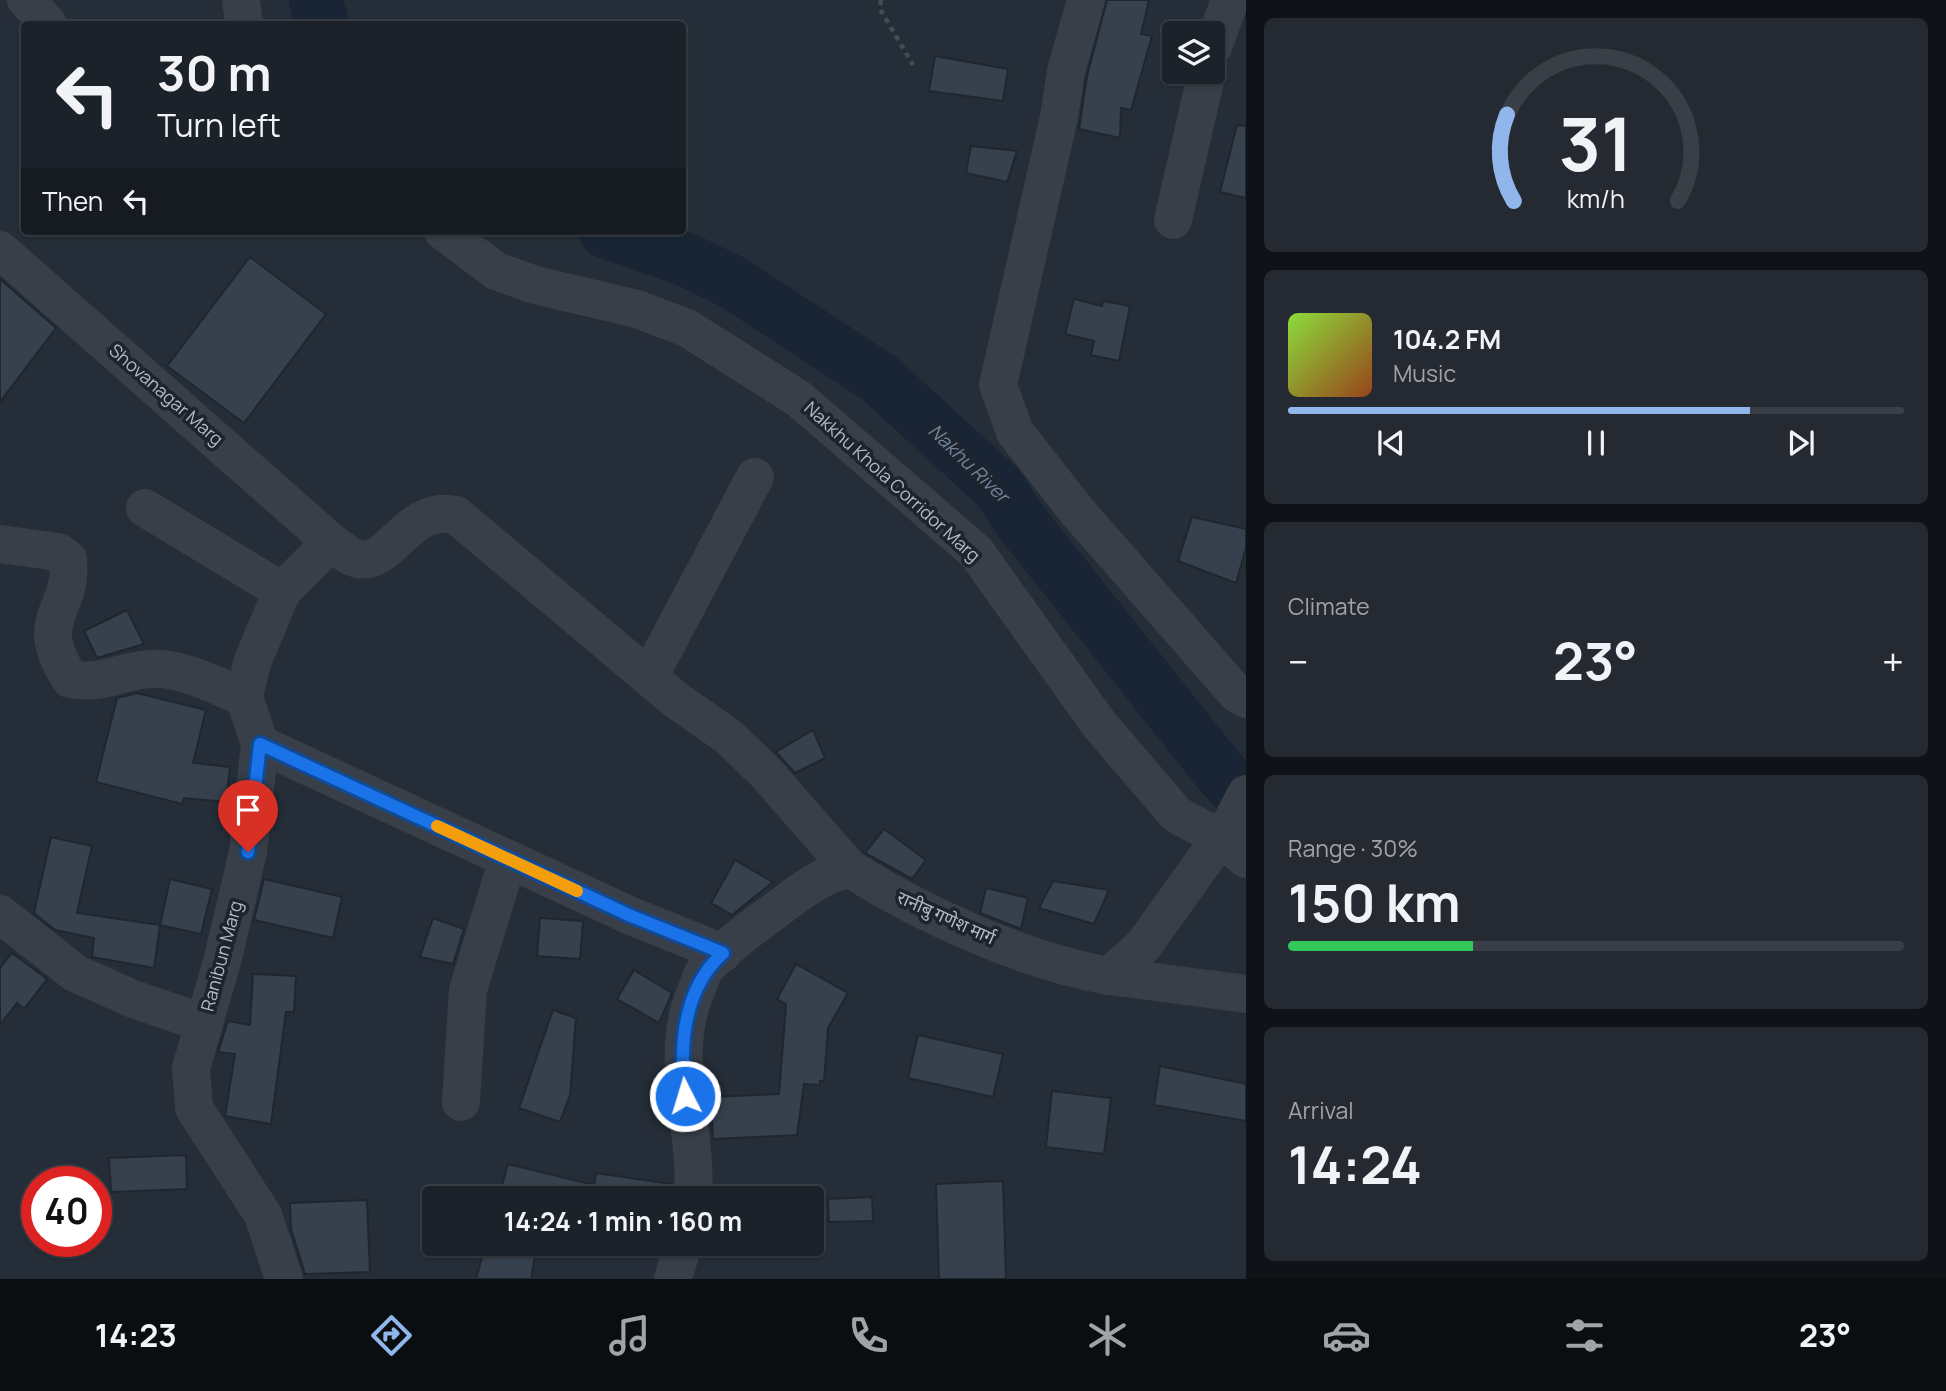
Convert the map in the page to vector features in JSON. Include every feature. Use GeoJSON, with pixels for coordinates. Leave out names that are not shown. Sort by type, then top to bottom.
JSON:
{"type":"FeatureCollection","features":[{"type":"Feature","properties":{"kind":"street"},"geometry":{"type":"LineString","coordinates":[[26,0],[45,21]]}},
{"type":"Feature","properties":{"kind":"street"},"geometry":{"type":"LineString","coordinates":[[241,0],[244,21]]}},
{"type":"Feature","properties":{"kind":"street"},"geometry":{"type":"LineString","coordinates":[[1086,0],[1066,71],[1059,117],[998,385],[1015,432],[1076,510],[1237,694],[1246,699]]}},
{"type":"Feature","properties":{"kind":"street"},"geometry":{"type":"LineString","coordinates":[[1222,21],[1230,0]]}},
{"type":"Feature","properties":{"kind":"street"},"geometry":{"type":"LineString","coordinates":[[1173,220],[1204,84]]}},
{"type":"Feature","properties":{"kind":"street","name":"Nakkhu Khola Corridor Marg"},"geometry":{"type":"LineString","coordinates":[[448,235],[496,271],[535,285],[637,309],[687,328],[799,399],[976,552],[1099,724],[1177,816],[1236,829]]}},
{"type":"Feature","properties":{"kind":"street","name":"Shovanagar Marg"},"geometry":{"type":"LineString","coordinates":[[0,250],[354,559],[368,560],[425,516],[441,512],[456,515],[649,677]]}},
{"type":"Feature","properties":{"kind":"street"},"geometry":{"type":"LineString","coordinates":[[649,677],[755,477]]}},
{"type":"Feature","properties":{"kind":"street"},"geometry":{"type":"LineString","coordinates":[[145,508],[282,591]]}},
{"type":"Feature","properties":{"kind":"street"},"geometry":{"type":"LineString","coordinates":[[0,544],[58,552],[68,559],[69,571],[51,632],[52,646],[70,679],[92,682],[153,669],[176,672],[244,697],[252,663],[282,591],[331,541]]}},
{"type":"Feature","properties":{"kind":"street","name":"रानीबु गणेश मार्ग"},"geometry":{"type":"LineString","coordinates":[[649,677],[729,737],[767,774],[850,869],[900,901],[1071,969],[1246,994]]}},
{"type":"Feature","properties":{"kind":"street","name":"Ranibun Marg"},"geometry":{"type":"LineString","coordinates":[[244,697],[260,744],[248,852],[191,1068],[194,1108],[263,1215],[284,1279]]}},
{"type":"Feature","properties":{"kind":"street"},"geometry":{"type":"LineString","coordinates":[[260,744],[508,859],[723,953]]}},
{"type":"Feature","properties":{"kind":"street"},"geometry":{"type":"LineString","coordinates":[[1109,976],[1143,946],[1236,829]]}},
{"type":"Feature","properties":{"kind":"street"},"geometry":{"type":"LineString","coordinates":[[461,1102],[468,990],[508,859]]}},
{"type":"Feature","properties":{"kind":"street"},"geometry":{"type":"LineString","coordinates":[[694,1186],[695,1174],[682,1068],[686,1016],[705,970],[799,893],[833,872],[850,869]]}},
{"type":"Feature","properties":{"kind":"street","name":"Ranibun Marg"},"geometry":{"type":"LineString","coordinates":[[0,914],[75,973],[133,999],[204,1023]]}},
{"type":"Feature","properties":{"kind":"street"},"geometry":{"type":"LineString","coordinates":[[673,1279],[680,1256]]}},
{"type":"Feature","properties":{"kind":"path"},"geometry":{"type":"LineString","coordinates":[[881,0],[880,9],[913,65]]}},
{"type":"Feature","properties":{"kind":"building"},"geometry":{"type":"Polygon","coordinates":[[[1107,0],[1149,0],[1141,34],[1152,36],[1131,110],[1121,108],[1120,138],[1079,129],[1087,76],[1107,0]]]}},
{"type":"Feature","properties":{"kind":"building"},"geometry":{"type":"Polygon","coordinates":[[[935,56],[1008,69],[1003,101],[929,91],[935,56]]]}},
{"type":"Feature","properties":{"kind":"building"},"geometry":{"type":"Polygon","coordinates":[[[1237,125],[1246,126],[1246,198],[1220,192],[1237,125]]]}},
{"type":"Feature","properties":{"kind":"building"},"geometry":{"type":"Polygon","coordinates":[[[971,146],[1017,151],[1007,182],[966,173],[971,146]]]}},
{"type":"Feature","properties":{"kind":"building"},"geometry":{"type":"Polygon","coordinates":[[[250,257],[326,314],[244,423],[167,366],[250,257]]]}},
{"type":"Feature","properties":{"kind":"building"},"geometry":{"type":"Polygon","coordinates":[[[0,279],[56,328],[0,402],[0,279]]]}},
{"type":"Feature","properties":{"kind":"building"},"geometry":{"type":"Polygon","coordinates":[[[1074,299],[1102,306],[1103,301],[1130,306],[1119,361],[1091,355],[1094,341],[1065,334],[1074,299]]]}},
{"type":"Feature","properties":{"kind":"building"},"geometry":{"type":"Polygon","coordinates":[[[1192,517],[1246,529],[1246,548],[1236,583],[1178,561],[1192,517]]]}},
{"type":"Feature","properties":{"kind":"building"},"geometry":{"type":"Polygon","coordinates":[[[127,610],[144,644],[97,658],[84,631],[127,610]]]}},
{"type":"Feature","properties":{"kind":"building"},"geometry":{"type":"Polygon","coordinates":[[[137,693],[206,710],[193,763],[230,767],[226,802],[184,798],[182,804],[96,782],[117,698],[137,693]]]}},
{"type":"Feature","properties":{"kind":"building"},"geometry":{"type":"Polygon","coordinates":[[[813,730],[825,758],[795,773],[776,752],[813,730]]]}},
{"type":"Feature","properties":{"kind":"building"},"geometry":{"type":"Polygon","coordinates":[[[884,829],[926,860],[912,879],[865,853],[884,829]]]}},
{"type":"Feature","properties":{"kind":"building"},"geometry":{"type":"Polygon","coordinates":[[[51,837],[92,846],[77,913],[160,925],[154,968],[92,957],[94,938],[55,930],[34,913],[51,837]]]}},
{"type":"Feature","properties":{"kind":"building"},"geometry":{"type":"Polygon","coordinates":[[[735,860],[773,882],[732,915],[711,903],[735,860]]]}},
{"type":"Feature","properties":{"kind":"building"},"geometry":{"type":"Polygon","coordinates":[[[170,879],[212,889],[201,934],[160,925],[170,879]]]}},
{"type":"Feature","properties":{"kind":"building"},"geometry":{"type":"Polygon","coordinates":[[[264,879],[342,897],[333,938],[254,920],[264,879]]]}},
{"type":"Feature","properties":{"kind":"building"},"geometry":{"type":"Polygon","coordinates":[[[1053,881],[1109,890],[1094,924],[1039,908],[1053,881]]]}},
{"type":"Feature","properties":{"kind":"building"},"geometry":{"type":"Polygon","coordinates":[[[986,888],[1028,898],[1021,929],[980,913],[986,888]]]}},
{"type":"Feature","properties":{"kind":"building"},"geometry":{"type":"Polygon","coordinates":[[[433,918],[464,929],[453,964],[420,957],[433,918]]]}},
{"type":"Feature","properties":{"kind":"building"},"geometry":{"type":"Polygon","coordinates":[[[540,918],[583,921],[580,959],[537,956],[540,918]]]}},
{"type":"Feature","properties":{"kind":"building"},"geometry":{"type":"Polygon","coordinates":[[[12,953],[47,979],[24,1009],[17,1003],[0,1025],[0,968],[12,953]]]}},
{"type":"Feature","properties":{"kind":"building"},"geometry":{"type":"Polygon","coordinates":[[[796,964],[848,993],[828,1028],[824,1081],[820,1081],[820,1085],[804,1084],[797,1135],[713,1139],[711,1097],[779,1094],[786,1004],[777,999],[796,964]]]}},
{"type":"Feature","properties":{"kind":"building"},"geometry":{"type":"Polygon","coordinates":[[[634,970],[672,993],[659,1023],[617,999],[634,970]]]}},
{"type":"Feature","properties":{"kind":"building"},"geometry":{"type":"Polygon","coordinates":[[[253,974],[296,976],[294,1012],[286,1012],[271,1124],[225,1116],[235,1054],[218,1052],[228,1021],[250,1025],[253,974]]]}},
{"type":"Feature","properties":{"kind":"building"},"geometry":{"type":"Polygon","coordinates":[[[553,1010],[576,1018],[570,1095],[560,1122],[519,1108],[553,1010]]]}},
{"type":"Feature","properties":{"kind":"building"},"geometry":{"type":"Polygon","coordinates":[[[918,1035],[1003,1054],[993,1097],[908,1078],[918,1035]]]}},
{"type":"Feature","properties":{"kind":"building"},"geometry":{"type":"Polygon","coordinates":[[[1160,1066],[1246,1084],[1246,1121],[1154,1105],[1160,1066]]]}},
{"type":"Feature","properties":{"kind":"building"},"geometry":{"type":"Polygon","coordinates":[[[1052,1091],[1111,1098],[1104,1154],[1046,1147],[1052,1091]]]}},
{"type":"Feature","properties":{"kind":"building"},"geometry":{"type":"Polygon","coordinates":[[[186,1155],[187,1189],[112,1192],[112,1166],[109,1166],[109,1158],[186,1155]]]}},
{"type":"Feature","properties":{"kind":"building"},"geometry":{"type":"Polygon","coordinates":[[[508,1164],[594,1185],[596,1173],[671,1184],[671,1186],[502,1186],[508,1164]]]}},
{"type":"Feature","properties":{"kind":"building"},"geometry":{"type":"Polygon","coordinates":[[[1003,1181],[1006,1279],[939,1279],[936,1184],[1003,1181]]]}},
{"type":"Feature","properties":{"kind":"building"},"geometry":{"type":"Polygon","coordinates":[[[872,1197],[873,1221],[829,1222],[828,1199],[872,1197]]]}},
{"type":"Feature","properties":{"kind":"building"},"geometry":{"type":"Polygon","coordinates":[[[367,1200],[370,1272],[305,1274],[291,1229],[290,1203],[367,1200]]]}},
{"type":"Feature","properties":{"kind":"building"},"geometry":{"type":"Polygon","coordinates":[[[483,1256],[535,1256],[531,1279],[476,1279],[483,1256]]]}},
{"type":"Feature","properties":{"kind":"waterway","name":"Nakhu River"},"geometry":{"type":"LineString","coordinates":[[316,0],[321,21]]}},
{"type":"Feature","properties":{"kind":"waterway","name":"Nakhu River"},"geometry":{"type":"LineString","coordinates":[[616,235],[687,260],[732,282],[879,378],[998,487],[1022,523],[1219,771],[1246,800]]}},
{"type":"Feature","properties":{"kind":"slow traffic"},"geometry":{"type":"LineString","coordinates":[[437,826],[577,891]]}},
{"type":"Feature","properties":{"kind":"route"},"geometry":{"type":"LineString","coordinates":[[248,852],[260,744],[631,916],[723,953],[705,970],[686,1016],[682,1068],[685,1096]]}}]}
